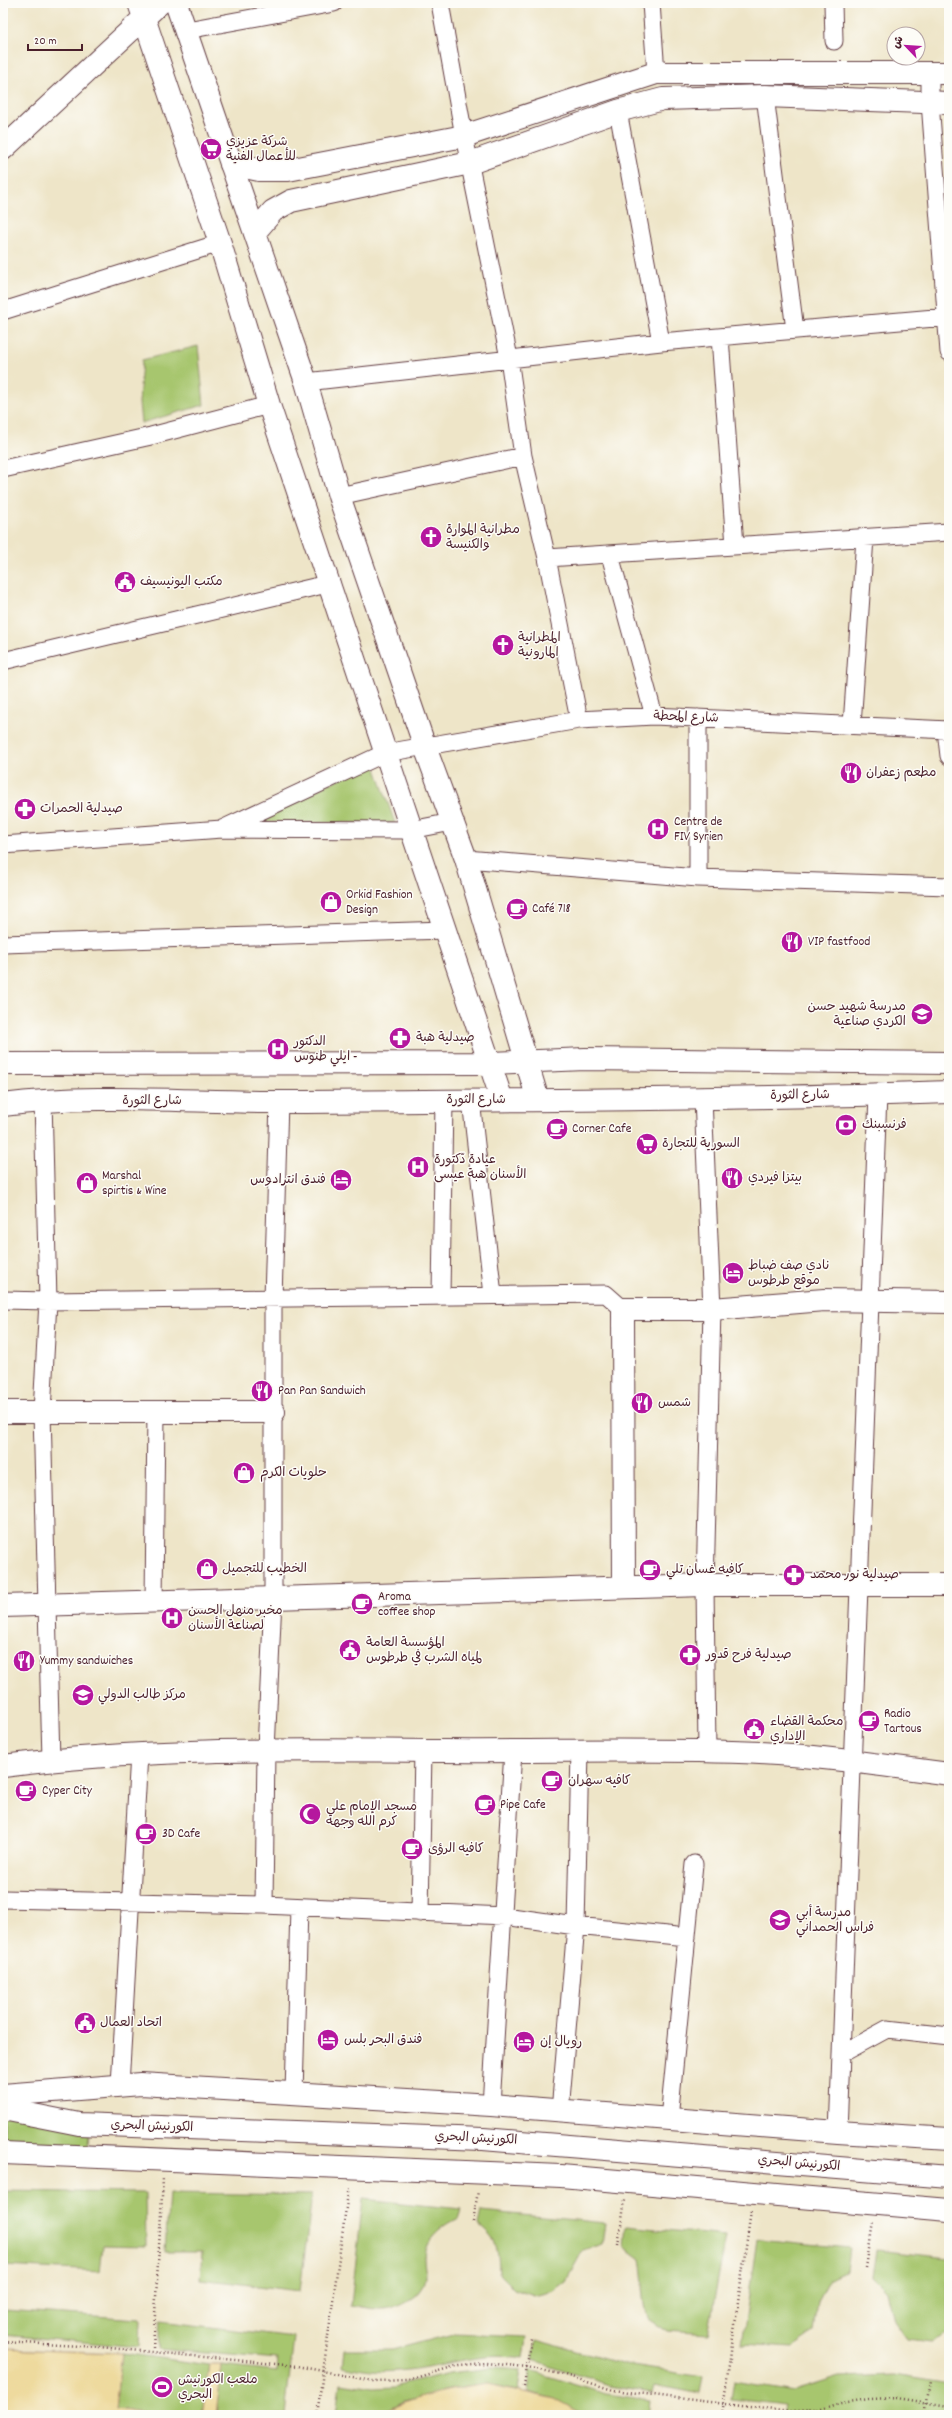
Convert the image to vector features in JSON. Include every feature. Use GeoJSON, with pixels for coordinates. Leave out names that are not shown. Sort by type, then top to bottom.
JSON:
{"type":"FeatureCollection","features":[{"type":"Feature","properties":{"kind":"main road"},"geometry":{"type":"LineString","coordinates":[[176,3],[187,30],[231,164],[306,382],[339,496],[425,747],[466,859],[538,1100]]}},
{"type":"Feature","properties":{"kind":"main road"},"geometry":{"type":"LineString","coordinates":[[3,149],[148,8],[269,405],[331,584],[385,753],[491,1063],[502,1100]]}},
{"type":"Feature","properties":{"kind":"main road"},"geometry":{"type":"LineString","coordinates":[[231,164],[259,170],[288,170],[464,136],[656,73],[940,73]]}},
{"type":"Feature","properties":{"kind":"main road"},"geometry":{"type":"LineString","coordinates":[[255,232],[273,211],[291,201],[470,163],[618,111],[663,99],[765,96],[940,102]]}},
{"type":"Feature","properties":{"kind":"main road"},"geometry":{"type":"LineString","coordinates":[[3,1064],[491,1063],[585,1059],[949,1063]]}},
{"type":"Feature","properties":{"kind":"main road","name":"شارع الثورة"},"geometry":{"type":"LineString","coordinates":[[3,1105],[43,1100],[279,1102],[538,1100],[878,1095],[949,1092]]}},
{"type":"Feature","properties":{"kind":"main road"},"geometry":{"type":"LineString","coordinates":[[624,1587],[623,1309],[712,1309],[824,1300],[949,1302]]}},
{"type":"Feature","properties":{"kind":"main road"},"geometry":{"type":"LineString","coordinates":[[3,1412],[274,1412]]}},
{"type":"Feature","properties":{"kind":"main road"},"geometry":{"type":"LineString","coordinates":[[3,1606],[154,1603],[705,1585],[949,1585]]}},
{"type":"Feature","properties":{"kind":"main road"},"geometry":{"type":"LineString","coordinates":[[3,1766],[51,1760],[139,1754],[266,1750],[707,1751],[762,1753],[853,1762],[949,1774]]}},
{"type":"Feature","properties":{"kind":"main road"},"geometry":{"type":"LineString","coordinates":[[3,2095],[141,2084],[491,2105],[838,2132],[949,2138]]}},
{"type":"Feature","properties":{"kind":"main road","name":"الكورنيش البحري"},"geometry":{"type":"LineString","coordinates":[[3,2108],[80,2124],[483,2139],[949,2177]]}},
{"type":"Feature","properties":{"kind":"main road"},"geometry":{"type":"LineString","coordinates":[[3,2153],[481,2173],[628,2182],[949,2210]]}},
{"type":"Feature","properties":{"kind":"street"},"geometry":{"type":"LineString","coordinates":[[187,30],[305,6],[334,3]]}},
{"type":"Feature","properties":{"kind":"street"},"geometry":{"type":"LineString","coordinates":[[440,3],[464,136],[509,358],[523,456],[547,558],[579,720]]}},
{"type":"Feature","properties":{"kind":"street"},"geometry":{"type":"LineString","coordinates":[[651,3],[656,73]]}},
{"type":"Feature","properties":{"kind":"street"},"geometry":{"type":"LineString","coordinates":[[833,3],[834,41]]}},
{"type":"Feature","properties":{"kind":"street"},"geometry":{"type":"LineString","coordinates":[[940,73],[946,317],[949,352]]}},
{"type":"Feature","properties":{"kind":"street"},"geometry":{"type":"LineString","coordinates":[[765,96],[795,330]]}},
{"type":"Feature","properties":{"kind":"street"},"geometry":{"type":"LineString","coordinates":[[618,111],[661,342]]}},
{"type":"Feature","properties":{"kind":"street"},"geometry":{"type":"LineString","coordinates":[[3,312],[220,243]]}},
{"type":"Feature","properties":{"kind":"street"},"geometry":{"type":"LineString","coordinates":[[306,382],[661,342],[946,317]]}},
{"type":"Feature","properties":{"kind":"street"},"geometry":{"type":"LineString","coordinates":[[720,337],[735,546]]}},
{"type":"Feature","properties":{"kind":"street"},"geometry":{"type":"LineString","coordinates":[[3,470],[151,436],[269,405]]}},
{"type":"Feature","properties":{"kind":"street"},"geometry":{"type":"LineString","coordinates":[[339,496],[523,456]]}},
{"type":"Feature","properties":{"kind":"street"},"geometry":{"type":"LineString","coordinates":[[547,558],[949,532]]}},
{"type":"Feature","properties":{"kind":"street"},"geometry":{"type":"LineString","coordinates":[[852,725],[865,538]]}},
{"type":"Feature","properties":{"kind":"street"},"geometry":{"type":"LineString","coordinates":[[610,555],[654,716]]}},
{"type":"Feature","properties":{"kind":"street"},"geometry":{"type":"LineString","coordinates":[[3,661],[331,584]]}},
{"type":"Feature","properties":{"kind":"street","name":"شارع المحطة"},"geometry":{"type":"LineString","coordinates":[[222,829],[385,753],[579,720],[654,716],[948,730]]}},
{"type":"Feature","properties":{"kind":"street"},"geometry":{"type":"LineString","coordinates":[[698,718],[698,878]]}},
{"type":"Feature","properties":{"kind":"street"},"geometry":{"type":"LineString","coordinates":[[948,730],[949,756]]}},
{"type":"Feature","properties":{"kind":"street"},"geometry":{"type":"LineString","coordinates":[[3,845],[222,829],[411,830],[452,822]]}},
{"type":"Feature","properties":{"kind":"street"},"geometry":{"type":"LineString","coordinates":[[466,859],[698,878],[949,886]]}},
{"type":"Feature","properties":{"kind":"street"},"geometry":{"type":"LineString","coordinates":[[3,944],[445,930]]}},
{"type":"Feature","properties":{"kind":"street"},"geometry":{"type":"LineString","coordinates":[[838,2132],[878,1095]]}},
{"type":"Feature","properties":{"kind":"street"},"geometry":{"type":"LineString","coordinates":[[703,1098],[712,1309],[705,1585],[707,1751]]}},
{"type":"Feature","properties":{"kind":"street"},"geometry":{"type":"LineString","coordinates":[[43,1100],[48,1301],[42,1412],[51,1760]]}},
{"type":"Feature","properties":{"kind":"street"},"geometry":{"type":"LineString","coordinates":[[441,1296],[444,1100]]}},
{"type":"Feature","properties":{"kind":"street"},"geometry":{"type":"LineString","coordinates":[[471,1100],[493,1295]]}},
{"type":"Feature","properties":{"kind":"street"},"geometry":{"type":"LineString","coordinates":[[264,1906],[266,1750],[273,1599],[273,1298],[279,1102]]}},
{"type":"Feature","properties":{"kind":"street"},"geometry":{"type":"LineString","coordinates":[[3,1300],[48,1301],[606,1294],[623,1309]]}},
{"type":"Feature","properties":{"kind":"street"},"geometry":{"type":"LineString","coordinates":[[154,1603],[156,1412]]}},
{"type":"Feature","properties":{"kind":"street"},"geometry":{"type":"LineString","coordinates":[[420,1913],[423,1751]]}},
{"type":"Feature","properties":{"kind":"street"},"geometry":{"type":"LineString","coordinates":[[491,2105],[504,1916],[513,1751]]}},
{"type":"Feature","properties":{"kind":"street"},"geometry":{"type":"LineString","coordinates":[[560,2111],[576,1926],[580,1751]]}},
{"type":"Feature","properties":{"kind":"street"},"geometry":{"type":"LineString","coordinates":[[120,2085],[132,1904],[139,1754]]}},
{"type":"Feature","properties":{"kind":"street"},"geometry":{"type":"LineString","coordinates":[[669,2119],[694,1864]]}},
{"type":"Feature","properties":{"kind":"street"},"geometry":{"type":"LineString","coordinates":[[3,1899],[132,1904],[299,1907],[504,1916],[576,1926],[687,1937]]}},
{"type":"Feature","properties":{"kind":"street"},"geometry":{"type":"LineString","coordinates":[[294,2094],[299,1907]]}},
{"type":"Feature","properties":{"kind":"street"},"geometry":{"type":"LineString","coordinates":[[841,2054],[887,2029],[949,2036]]}},
{"type":"Feature","properties":{"kind":"path"},"geometry":{"type":"LineString","coordinates":[[153,2348],[164,2160]]}},
{"type":"Feature","properties":{"kind":"path"},"geometry":{"type":"LineString","coordinates":[[317,2415],[352,2168]]}},
{"type":"Feature","properties":{"kind":"path"},"geometry":{"type":"LineString","coordinates":[[473,2222],[481,2173]]}},
{"type":"Feature","properties":{"kind":"path"},"geometry":{"type":"LineString","coordinates":[[618,2245],[628,2182]]}},
{"type":"Feature","properties":{"kind":"path"},"geometry":{"type":"LineString","coordinates":[[722,2415],[754,2193]]}},
{"type":"Feature","properties":{"kind":"path"},"geometry":{"type":"LineString","coordinates":[[866,2268],[876,2204]]}},
{"type":"Feature","properties":{"kind":"path"},"geometry":{"type":"LineString","coordinates":[[524,2387],[531,2338]]}},
{"type":"Feature","properties":{"kind":"path"},"geometry":{"type":"LineString","coordinates":[[3,2342],[99,2347],[297,2366],[373,2381],[408,2380],[459,2365],[486,2363],[527,2366],[565,2374],[613,2390],[790,2412],[815,2411],[841,2403],[869,2399],[897,2398],[949,2406]]}},
{"type":"Feature","properties":{"kind":"path"},"geometry":{"type":"LineString","coordinates":[[925,2415],[930,2381]]}},
{"type":"Feature","properties":{"kind":"green space"},"geometry":{"type":"Polygon","coordinates":[[[198,346],[204,405],[141,423],[139,403],[142,360],[198,346]]]}},
{"type":"Feature","properties":{"kind":"green space"},"geometry":{"type":"Polygon","coordinates":[[[374,763],[395,823],[246,822],[374,763]]]}},
{"type":"Feature","properties":{"kind":"green space"},"geometry":{"type":"Polygon","coordinates":[[[3,2109],[90,2124],[87,2157],[3,2153],[3,2109]]]}},
{"type":"Feature","properties":{"kind":"green space"},"geometry":{"type":"Polygon","coordinates":[[[3,2191],[145,2193],[146,2246],[103,2245],[100,2271],[3,2266],[3,2191]]]}},
{"type":"Feature","properties":{"kind":"green space"},"geometry":{"type":"Polygon","coordinates":[[[169,2193],[312,2195],[300,2291],[200,2279],[202,2252],[165,2252],[169,2193]]]}},
{"type":"Feature","properties":{"kind":"green space"},"geometry":{"type":"Polygon","coordinates":[[[363,2199],[461,2209],[458,2218],[440,2229],[427,2244],[424,2258],[426,2277],[420,2290],[415,2296],[401,2304],[385,2309],[351,2305],[363,2199]]]}},
{"type":"Feature","properties":{"kind":"green space"},"geometry":{"type":"Polygon","coordinates":[[[481,2211],[605,2223],[602,2244],[583,2250],[566,2281],[553,2291],[534,2296],[514,2289],[499,2274],[498,2258],[494,2241],[478,2225],[481,2211]]]}},
{"type":"Feature","properties":{"kind":"green space"},"geometry":{"type":"Polygon","coordinates":[[[626,2226],[726,2236],[708,2334],[667,2331],[648,2318],[640,2259],[624,2247],[626,2226]]]}},
{"type":"Feature","properties":{"kind":"green space"},"geometry":{"type":"Polygon","coordinates":[[[757,2239],[850,2248],[847,2271],[829,2280],[818,2301],[814,2332],[792,2347],[742,2344],[757,2239]]]}},
{"type":"Feature","properties":{"kind":"green space"},"geometry":{"type":"Polygon","coordinates":[[[876,2250],[949,2258],[949,2333],[931,2342],[907,2339],[894,2321],[887,2292],[872,2277],[876,2250]]]}},
{"type":"Feature","properties":{"kind":"green space"},"geometry":{"type":"Polygon","coordinates":[[[3,2310],[140,2319],[139,2347],[3,2335],[3,2310]]]}},
{"type":"Feature","properties":{"kind":"green space"},"geometry":{"type":"Polygon","coordinates":[[[160,2321],[294,2337],[285,2415],[216,2415],[222,2365],[277,2371],[278,2359],[158,2349],[160,2321]]]}},
{"type":"Feature","properties":{"kind":"green space"},"geometry":{"type":"Polygon","coordinates":[[[453,2334],[526,2337],[523,2358],[507,2356],[475,2358],[390,2372],[370,2371],[343,2366],[345,2350],[392,2350],[453,2334]]]}},
{"type":"Feature","properties":{"kind":"green space"},"geometry":{"type":"Polygon","coordinates":[[[536,2340],[626,2365],[703,2377],[700,2394],[654,2385],[652,2392],[609,2385],[533,2360],[536,2340]]]}},
{"type":"Feature","properties":{"kind":"green space","name":"ملعب الكورنيش البحري"},"geometry":{"type":"Polygon","coordinates":[[[122,2353],[209,2365],[202,2415],[163,2415],[115,2408],[122,2353]]]}},
{"type":"Feature","properties":{"kind":"green space"},"geometry":{"type":"Polygon","coordinates":[[[492,2368],[521,2370],[518,2390],[488,2384],[448,2390],[404,2402],[379,2415],[336,2415],[340,2383],[375,2388],[393,2387],[449,2373],[492,2368]]]}},
{"type":"Feature","properties":{"kind":"green space"},"geometry":{"type":"Polygon","coordinates":[[[531,2371],[606,2394],[651,2400],[649,2415],[585,2415],[555,2399],[528,2392],[531,2371]]]}},
{"type":"Feature","properties":{"kind":"green space"},"geometry":{"type":"Polygon","coordinates":[[[894,2375],[949,2384],[949,2415],[784,2415],[786,2405],[731,2399],[734,2381],[794,2391],[839,2377],[894,2375]]]}},
{"type":"Feature","properties":{"kind":"sand"},"geometry":{"type":"Polygon","coordinates":[[[3,2349],[122,2353],[115,2408],[163,2415],[3,2415],[3,2349]]]}},
{"type":"Feature","properties":{"kind":"sand"},"geometry":{"type":"Polygon","coordinates":[[[209,2365],[222,2365],[216,2415],[202,2415],[209,2365]]]}},
{"type":"Feature","properties":{"kind":"sand"},"geometry":{"type":"Polygon","coordinates":[[[488,2384],[555,2399],[585,2415],[379,2415],[393,2408],[432,2394],[488,2384]]]}},
{"type":"Feature","properties":{"kind":"place","name":"شركة عزيزي للأعمال الفنية"},"geometry":{"type":"Point","coordinates":[211,149]}},
{"type":"Feature","properties":{"kind":"place","name":"مطرانية الموارة والكنيسة"},"geometry":{"type":"Point","coordinates":[431,537]}},
{"type":"Feature","properties":{"kind":"place","name":"مكتب اليونيسيف"},"geometry":{"type":"Point","coordinates":[125,582]}},
{"type":"Feature","properties":{"kind":"place","name":"المطرانية المارونية"},"geometry":{"type":"Point","coordinates":[503,645]}},
{"type":"Feature","properties":{"kind":"place","name":"مطعم زعفران"},"geometry":{"type":"Point","coordinates":[851,773]}},
{"type":"Feature","properties":{"kind":"place","name":"صيدلية الحمرات"},"geometry":{"type":"Point","coordinates":[25,809]}},
{"type":"Feature","properties":{"kind":"place","name":"Centre de FIV Syrien"},"geometry":{"type":"Point","coordinates":[658,829]}},
{"type":"Feature","properties":{"kind":"place","name":"Orkid Fashion Design"},"geometry":{"type":"Point","coordinates":[331,902]}},
{"type":"Feature","properties":{"kind":"place","name":"Café 718"},"geometry":{"type":"Point","coordinates":[517,909]}},
{"type":"Feature","properties":{"kind":"place","name":"VIP fastfood"},"geometry":{"type":"Point","coordinates":[792,942]}},
{"type":"Feature","properties":{"kind":"place","name":"مدرسة شهيد حسن الكردي صناعية"},"geometry":{"type":"Point","coordinates":[922,1014]}},
{"type":"Feature","properties":{"kind":"place","name":"صيدلية هبة"},"geometry":{"type":"Point","coordinates":[400,1038]}},
{"type":"Feature","properties":{"kind":"place","name":"الدكتور ايلي طنوس -"},"geometry":{"type":"Point","coordinates":[278,1049]}},
{"type":"Feature","properties":{"kind":"place","name":"فرنسبنك"},"geometry":{"type":"Point","coordinates":[846,1125]}},
{"type":"Feature","properties":{"kind":"place","name":"Corner Cafe"},"geometry":{"type":"Point","coordinates":[557,1129]}},
{"type":"Feature","properties":{"kind":"place","name":"السورية للتجارة"},"geometry":{"type":"Point","coordinates":[647,1144]}},
{"type":"Feature","properties":{"kind":"place","name":"عيادة دّكتورة الأسنان هبة عيسى"},"geometry":{"type":"Point","coordinates":[418,1167]}},
{"type":"Feature","properties":{"kind":"place","name":"بيتزا فيردي"},"geometry":{"type":"Point","coordinates":[732,1178]}},
{"type":"Feature","properties":{"kind":"place","name":"فندق انترادوس"},"geometry":{"type":"Point","coordinates":[341,1180]}},
{"type":"Feature","properties":{"kind":"place","name":"Marshal spirtis & Wine"},"geometry":{"type":"Point","coordinates":[87,1183]}},
{"type":"Feature","properties":{"kind":"place","name":"نادي صف ضباط موقع طرطوس"},"geometry":{"type":"Point","coordinates":[733,1273]}},
{"type":"Feature","properties":{"kind":"place","name":"Pan Pan Sandwich"},"geometry":{"type":"Point","coordinates":[262,1391]}},
{"type":"Feature","properties":{"kind":"place","name":"شمس"},"geometry":{"type":"Point","coordinates":[642,1403]}},
{"type":"Feature","properties":{"kind":"place","name":"حلويات الكرم"},"geometry":{"type":"Point","coordinates":[244,1473]}},
{"type":"Feature","properties":{"kind":"place","name":"الخطيب للتجميل"},"geometry":{"type":"Point","coordinates":[207,1569]}},
{"type":"Feature","properties":{"kind":"place","name":"كافيه غسان تلي"},"geometry":{"type":"Point","coordinates":[650,1570]}},
{"type":"Feature","properties":{"kind":"place","name":"صيدلية نور محمد"},"geometry":{"type":"Point","coordinates":[794,1575]}},
{"type":"Feature","properties":{"kind":"place","name":"Aroma coffee shop"},"geometry":{"type":"Point","coordinates":[362,1604]}},
{"type":"Feature","properties":{"kind":"place","name":"مخبر منهل الحسن لصناعة الأسنان"},"geometry":{"type":"Point","coordinates":[172,1618]}},
{"type":"Feature","properties":{"kind":"place","name":"المؤسسة العامة لمياه الشرب في طرطوس"},"geometry":{"type":"Point","coordinates":[350,1650]}},
{"type":"Feature","properties":{"kind":"place","name":"صيدلية فرح قدور"},"geometry":{"type":"Point","coordinates":[690,1655]}},
{"type":"Feature","properties":{"kind":"place","name":"Yummy sandwiches"},"geometry":{"type":"Point","coordinates":[24,1661]}},
{"type":"Feature","properties":{"kind":"place","name":"مركز طالب الدولي"},"geometry":{"type":"Point","coordinates":[83,1695]}},
{"type":"Feature","properties":{"kind":"place","name":"Radio Tartous"},"geometry":{"type":"Point","coordinates":[869,1721]}},
{"type":"Feature","properties":{"kind":"place","name":"محكمة القضاء الإداري"},"geometry":{"type":"Point","coordinates":[754,1729]}},
{"type":"Feature","properties":{"kind":"place","name":"كافيه سهران"},"geometry":{"type":"Point","coordinates":[552,1781]}},
{"type":"Feature","properties":{"kind":"place","name":"Cyper City"},"geometry":{"type":"Point","coordinates":[26,1791]}},
{"type":"Feature","properties":{"kind":"place","name":"Pipe Cafe"},"geometry":{"type":"Point","coordinates":[485,1805]}},
{"type":"Feature","properties":{"kind":"place","name":"مسجد الإمام علي كرم الله وجهه"},"geometry":{"type":"Point","coordinates":[310,1814]}},
{"type":"Feature","properties":{"kind":"place","name":"3D Cafe"},"geometry":{"type":"Point","coordinates":[146,1834]}},
{"type":"Feature","properties":{"kind":"place","name":"كافيه الرؤى"},"geometry":{"type":"Point","coordinates":[412,1849]}},
{"type":"Feature","properties":{"kind":"place","name":"مدرسة أبي فراس الحمداني"},"geometry":{"type":"Point","coordinates":[780,1920]}},
{"type":"Feature","properties":{"kind":"place","name":"اتحاد العمال"},"geometry":{"type":"Point","coordinates":[85,2023]}},
{"type":"Feature","properties":{"kind":"place","name":"فندق البحر بلس"},"geometry":{"type":"Point","coordinates":[328,2040]}},
{"type":"Feature","properties":{"kind":"place","name":"رويال إن"},"geometry":{"type":"Point","coordinates":[524,2042]}},
{"type":"Feature","properties":{"kind":"place","name":"ملعب الكورنيش البحري"},"geometry":{"type":"Point","coordinates":[162,2387]}}]}
